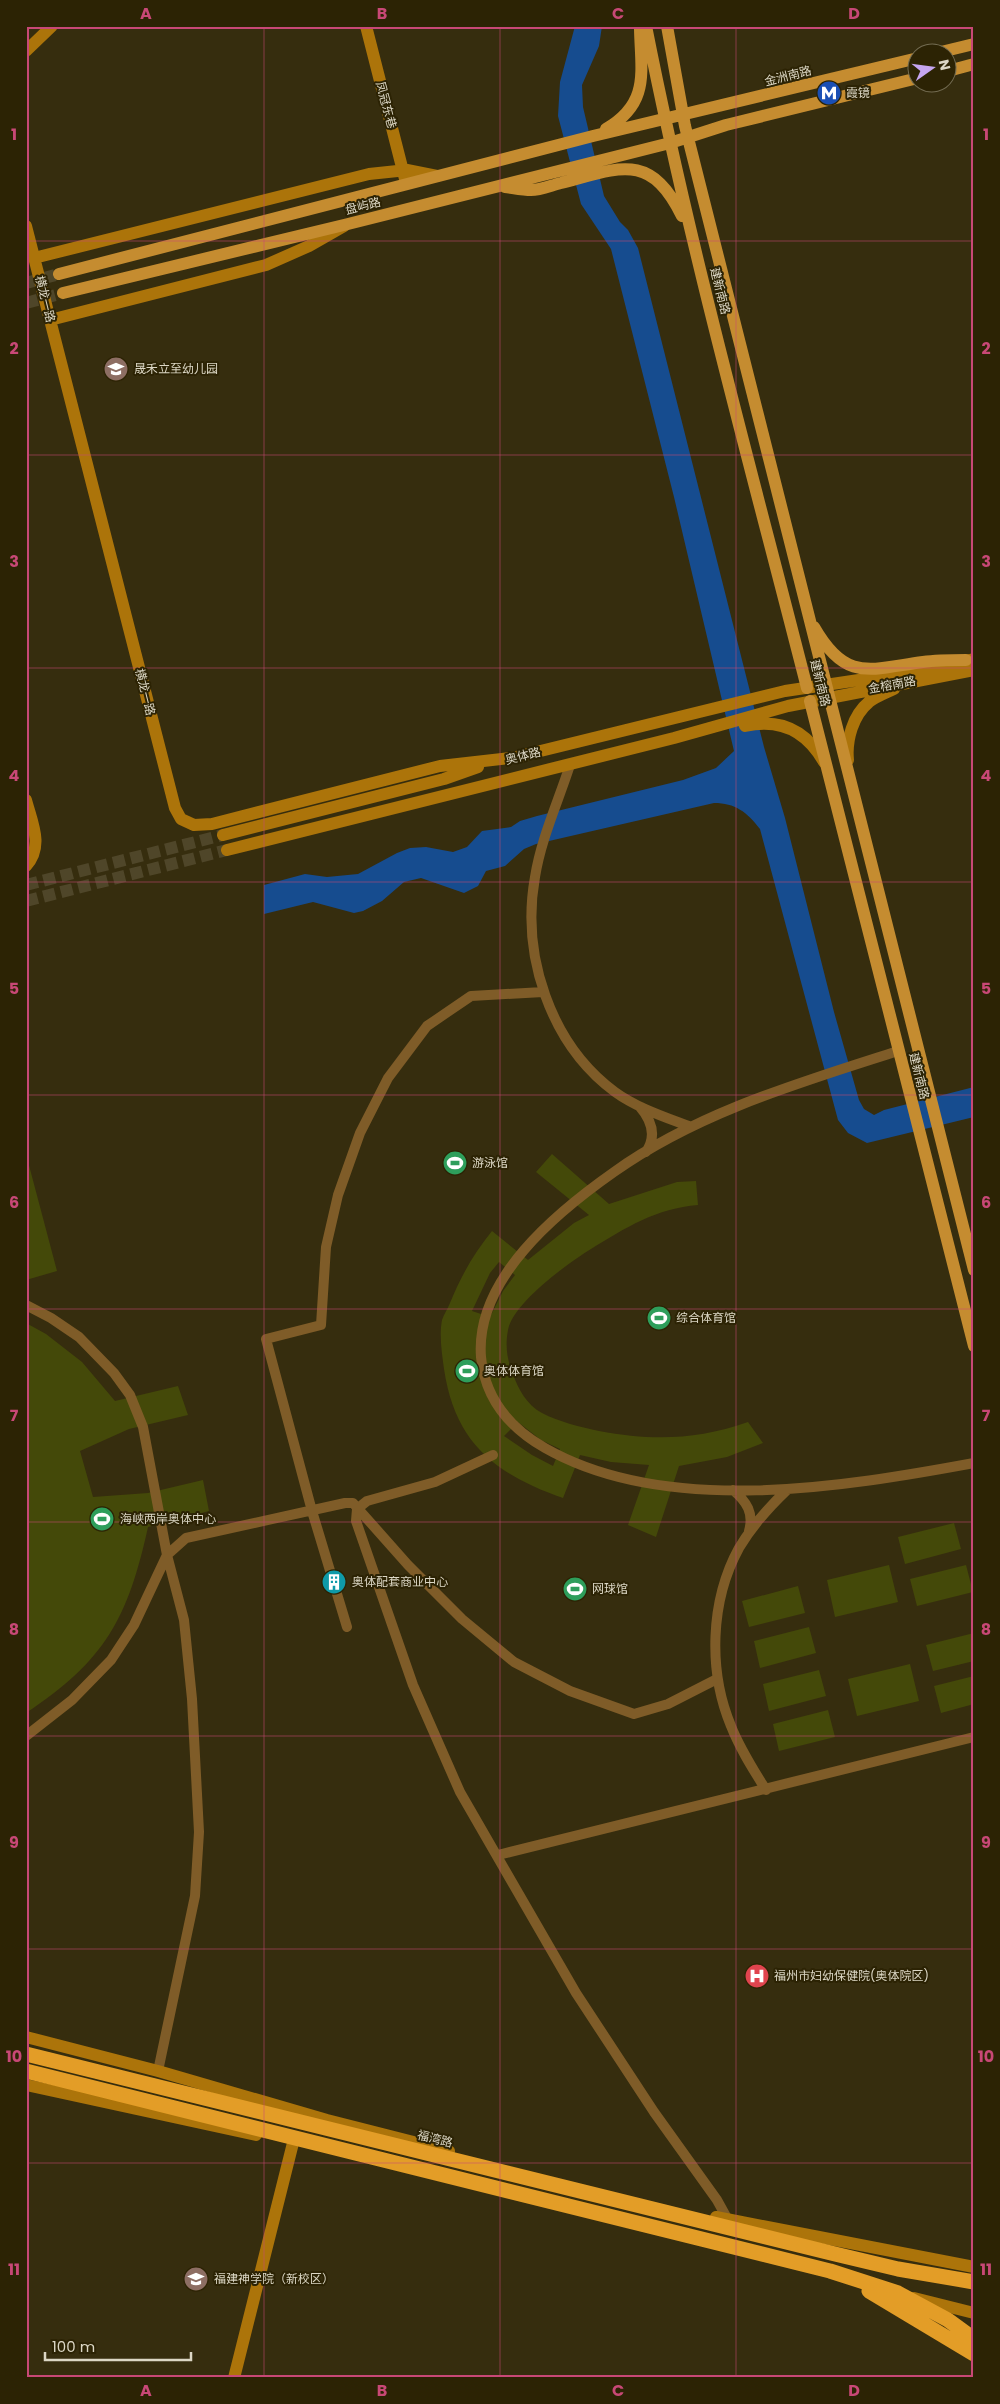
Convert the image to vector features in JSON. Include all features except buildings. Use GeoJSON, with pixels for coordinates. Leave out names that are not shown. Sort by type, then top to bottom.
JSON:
{"type":"FeatureCollection","features":[{"type":"Feature","properties":{"kind":"highway","name":"福湾路"},"geometry":{"type":"LineString","coordinates":[[26,2054],[898,2269]]}},
{"type":"Feature","properties":{"kind":"highway"},"geometry":{"type":"LineString","coordinates":[[26,2071],[830,2271],[898,2293],[948,2320],[974,2339]]}},
{"type":"Feature","properties":{"kind":"highway"},"geometry":{"type":"LineString","coordinates":[[898,2269],[974,2282]]}},
{"type":"Feature","properties":{"kind":"highway"},"geometry":{"type":"LineString","coordinates":[[898,2269],[974,2292]]}},
{"type":"Feature","properties":{"kind":"highway"},"geometry":{"type":"LineString","coordinates":[[830,2271],[905,2311],[974,2354]]}},
{"type":"Feature","properties":{"kind":"main road"},"geometry":{"type":"LineString","coordinates":[[26,51],[52,26]]}},
{"type":"Feature","properties":{"kind":"main road","name":"凤冠东巷"},"geometry":{"type":"LineString","coordinates":[[366,26],[406,185]]}},
{"type":"Feature","properties":{"kind":"main road"},"geometry":{"type":"LineString","coordinates":[[593,136],[622,118],[636,100],[643,65],[640,26]]}},
{"type":"Feature","properties":{"kind":"main road","name":"建新南路"},"geometry":{"type":"LineString","coordinates":[[646,26],[664,119],[692,235],[974,1346]]}},
{"type":"Feature","properties":{"kind":"main road","name":"建新南路"},"geometry":{"type":"LineString","coordinates":[[667,26],[687,137],[937,1127],[970,1243],[973,1263]]}},
{"type":"Feature","properties":{"kind":"main road"},"geometry":{"type":"LineString","coordinates":[[958,48],[974,44]]}},
{"type":"Feature","properties":{"kind":"main road","name":"金洲南路"},"geometry":{"type":"LineString","coordinates":[[664,119],[908,60]]}},
{"type":"Feature","properties":{"kind":"main road"},"geometry":{"type":"LineString","coordinates":[[958,68],[974,64]]}},
{"type":"Feature","properties":{"kind":"main road"},"geometry":{"type":"LineString","coordinates":[[687,137],[726,125],[908,80]]}},
{"type":"Feature","properties":{"kind":"main road","name":"盘屿路"},"geometry":{"type":"LineString","coordinates":[[59,274],[664,119]]}},
{"type":"Feature","properties":{"kind":"main road","name":"盘屿路"},"geometry":{"type":"LineString","coordinates":[[63,293],[348,224],[670,143],[687,137]]}},
{"type":"Feature","properties":{"kind":"main road"},"geometry":{"type":"LineString","coordinates":[[497,186],[532,190],[615,169],[639,169],[657,180],[665,188],[692,235]]}},
{"type":"Feature","properties":{"kind":"main road"},"geometry":{"type":"LineString","coordinates":[[34,258],[360,176],[403,170],[437,176]]}},
{"type":"Feature","properties":{"kind":"main road"},"geometry":{"type":"LineString","coordinates":[[50,320],[266,264],[309,246],[348,224]]}},
{"type":"Feature","properties":{"kind":"main road","name":"横龙一路"},"geometry":{"type":"LineString","coordinates":[[26,226],[175,808],[180,819],[194,825],[212,824],[440,766],[519,757]]}},
{"type":"Feature","properties":{"kind":"main road"},"geometry":{"type":"LineString","coordinates":[[808,616],[832,653],[862,669],[877,670],[925,661],[971,663]]}},
{"type":"Feature","properties":{"kind":"main road","name":"金榕南路"},"geometry":{"type":"LineString","coordinates":[[827,692],[905,683],[971,663]]}},
{"type":"Feature","properties":{"kind":"main road","name":"金榕南路"},"geometry":{"type":"LineString","coordinates":[[827,692],[926,670],[971,663]]}},
{"type":"Feature","properties":{"kind":"main road"},"geometry":{"type":"LineString","coordinates":[[855,804],[848,753],[852,726],[870,702],[905,683]]}},
{"type":"Feature","properties":{"kind":"main road","name":"奥体路"},"geometry":{"type":"LineString","coordinates":[[223,835],[519,757],[785,691],[808,694]]}},
{"type":"Feature","properties":{"kind":"main road","name":"奥体路"},"geometry":{"type":"LineString","coordinates":[[227,850],[674,738],[808,694],[827,692]]}},
{"type":"Feature","properties":{"kind":"main road"},"geometry":{"type":"LineString","coordinates":[[674,738],[760,722],[780,724],[799,734],[813,745],[826,766]]}},
{"type":"Feature","properties":{"kind":"main road"},"geometry":{"type":"LineString","coordinates":[[26,800],[37,841],[34,854],[26,866]]}},
{"type":"Feature","properties":{"kind":"main road"},"geometry":{"type":"LineString","coordinates":[[949,1248],[970,1243]]}},
{"type":"Feature","properties":{"kind":"main road"},"geometry":{"type":"LineString","coordinates":[[953,1265],[973,1263]]}},
{"type":"Feature","properties":{"kind":"main road"},"geometry":{"type":"LineString","coordinates":[[26,2038],[158,2071],[327,2120],[728,2220],[974,2267]]}},
{"type":"Feature","properties":{"kind":"main road"},"geometry":{"type":"LineString","coordinates":[[26,2085],[293,2143],[974,2313]]}},
{"type":"Feature","properties":{"kind":"main road"},"geometry":{"type":"LineString","coordinates":[[234,2378],[293,2143]]}},
{"type":"Feature","properties":{"kind":"street"},"geometry":{"type":"LineString","coordinates":[[570,765],[540,854],[532,892],[531,931],[543,992],[562,1030],[581,1057],[614,1091],[639,1106],[691,1127]]}},
{"type":"Feature","properties":{"kind":"street"},"geometry":{"type":"LineString","coordinates":[[347,1627],[312,1510],[266,1339],[320,1325],[326,1247],[338,1195],[360,1133],[388,1078],[427,1026],[471,996],[543,992]]}},
{"type":"Feature","properties":{"kind":"street"},"geometry":{"type":"LineString","coordinates":[[898,1050],[804,1081],[691,1127],[616,1170],[554,1219],[524,1250],[506,1276],[484,1319],[481,1347],[485,1377],[497,1406],[506,1419],[528,1438],[569,1460],[622,1477],[670,1486],[733,1490],[788,1489],[879,1481],[974,1464]]}},
{"type":"Feature","properties":{"kind":"street"},"geometry":{"type":"LineString","coordinates":[[639,1106],[647,1114],[652,1126],[652,1140],[645,1152]]}},
{"type":"Feature","properties":{"kind":"street"},"geometry":{"type":"LineString","coordinates":[[26,1305],[51,1318],[80,1337],[114,1373],[130,1394],[143,1427],[167,1555],[184,1620],[192,1699],[199,1832],[195,1896],[158,2071]]}},
{"type":"Feature","properties":{"kind":"street"},"geometry":{"type":"LineString","coordinates":[[493,1455],[435,1482],[367,1501],[357,1509],[356,1521],[413,1685],[460,1792],[576,1993],[654,2112],[717,2200],[728,2220]]}},
{"type":"Feature","properties":{"kind":"street"},"geometry":{"type":"LineString","coordinates":[[766,1790],[731,1726],[717,1679],[716,1635],[720,1606],[733,1562],[748,1534],[788,1489]]}},
{"type":"Feature","properties":{"kind":"street"},"geometry":{"type":"LineString","coordinates":[[733,1490],[749,1508],[751,1518],[748,1534]]}},
{"type":"Feature","properties":{"kind":"street"},"geometry":{"type":"LineString","coordinates":[[26,1736],[72,1700],[111,1660],[134,1625],[167,1555],[186,1538],[312,1510],[353,1503],[408,1565],[462,1619],[514,1662],[570,1691],[634,1714],[668,1704],[717,1679]]}},
{"type":"Feature","properties":{"kind":"street"},"geometry":{"type":"LineString","coordinates":[[498,1855],[766,1790],[974,1736]]}},
{"type":"Feature","properties":{"kind":"green space"},"geometry":{"type":"Polygon","coordinates":[[[26,1154],[57,1271],[26,1280],[26,1154]]]}},
{"type":"Feature","properties":{"kind":"green space"},"geometry":{"type":"Polygon","coordinates":[[[552,1154],[609,1204],[677,1182],[696,1181],[698,1205],[669,1210],[642,1220],[581,1255],[530,1296],[512,1319],[507,1336],[509,1363],[520,1391],[537,1410],[556,1419],[599,1431],[656,1437],[692,1435],[729,1428],[748,1422],[763,1443],[727,1457],[679,1466],[656,1537],[628,1525],[649,1465],[611,1462],[580,1455],[563,1498],[517,1478],[498,1466],[482,1452],[469,1436],[458,1417],[449,1395],[442,1351],[442,1320],[463,1274],[485,1239],[492,1231],[528,1260],[574,1223],[589,1215],[536,1172],[552,1154]],[[499,1262],[490,1273],[472,1311],[490,1317],[503,1291],[515,1275],[499,1262]],[[518,1422],[504,1436],[532,1455],[553,1466],[560,1449],[541,1440],[518,1422]]]}},
{"type":"Feature","properties":{"kind":"green space","name":"海峡两岸奥体中心"},"geometry":{"type":"Polygon","coordinates":[[[26,1323],[46,1334],[82,1362],[115,1401],[178,1386],[188,1415],[129,1429],[80,1451],[93,1497],[148,1493],[203,1480],[209,1511],[148,1527],[132,1587],[109,1635],[76,1675],[26,1713],[26,1323]]]}},
{"type":"Feature","properties":{"kind":"green space"},"geometry":{"type":"Polygon","coordinates":[[[954,1523],[961,1549],[905,1564],[898,1537],[954,1523]]]}},
{"type":"Feature","properties":{"kind":"green space"},"geometry":{"type":"Polygon","coordinates":[[[889,1565],[898,1602],[835,1617],[827,1580],[889,1565]]]}},
{"type":"Feature","properties":{"kind":"green space"},"geometry":{"type":"Polygon","coordinates":[[[966,1565],[973,1592],[917,1606],[910,1579],[966,1565]]]}},
{"type":"Feature","properties":{"kind":"green space"},"geometry":{"type":"Polygon","coordinates":[[[798,1586],[805,1613],[749,1627],[742,1601],[798,1586]]]}},
{"type":"Feature","properties":{"kind":"green space"},"geometry":{"type":"Polygon","coordinates":[[[809,1627],[816,1653],[760,1668],[754,1641],[809,1627]]]}},
{"type":"Feature","properties":{"kind":"green space"},"geometry":{"type":"Polygon","coordinates":[[[974,1633],[974,1661],[933,1671],[926,1645],[974,1633]]]}},
{"type":"Feature","properties":{"kind":"green space"},"geometry":{"type":"Polygon","coordinates":[[[910,1664],[919,1701],[857,1716],[848,1679],[910,1664]]]}},
{"type":"Feature","properties":{"kind":"green space"},"geometry":{"type":"Polygon","coordinates":[[[819,1670],[826,1696],[769,1711],[763,1684],[819,1670]]]}},
{"type":"Feature","properties":{"kind":"green space"},"geometry":{"type":"Polygon","coordinates":[[[974,1676],[974,1704],[941,1713],[934,1686],[974,1676]]]}},
{"type":"Feature","properties":{"kind":"green space"},"geometry":{"type":"Polygon","coordinates":[[[828,1710],[835,1737],[779,1751],[773,1724],[828,1710]]]}},
{"type":"Feature","properties":{"kind":"water"},"geometry":{"type":"Polygon","coordinates":[[[575,26],[602,26],[599,46],[582,85],[583,107],[604,196],[638,248],[764,747],[785,818],[834,1012],[859,1100],[864,1109],[874,1115],[884,1110],[974,1087],[974,1117],[867,1143],[848,1133],[838,1120],[760,829],[745,813],[728,805],[714,803],[536,844],[524,849],[505,866],[486,871],[478,886],[464,893],[421,878],[404,882],[382,901],[363,911],[354,913],[313,902],[264,914],[264,885],[305,874],[327,877],[358,874],[410,848],[426,847],[453,852],[467,847],[482,831],[511,827],[520,821],[537,816],[683,780],[716,768],[734,751],[674,497],[611,249],[581,204],[558,116],[560,82],[575,26]]]}},
{"type":"Feature","properties":{"kind":"tunnel"},"geometry":{"type":"LineString","coordinates":[[26,283],[59,274]]}},
{"type":"Feature","properties":{"kind":"tunnel"},"geometry":{"type":"LineString","coordinates":[[26,303],[63,293]]}},
{"type":"Feature","properties":{"kind":"tunnel"},"geometry":{"type":"LineString","coordinates":[[26,885],[223,835]]}},
{"type":"Feature","properties":{"kind":"tunnel"},"geometry":{"type":"LineString","coordinates":[[26,901],[227,850]]}},
{"type":"Feature","properties":{"kind":"place","name":"霞镜"},"geometry":{"type":"Point","coordinates":[829,93]}},
{"type":"Feature","properties":{"kind":"place","name":"晟禾立至幼儿园"},"geometry":{"type":"Point","coordinates":[116,369]}},
{"type":"Feature","properties":{"kind":"place","name":"游泳馆"},"geometry":{"type":"Point","coordinates":[455,1163]}},
{"type":"Feature","properties":{"kind":"place","name":"综合体育馆"},"geometry":{"type":"Point","coordinates":[659,1318]}},
{"type":"Feature","properties":{"kind":"place","name":"奥体体育馆"},"geometry":{"type":"Point","coordinates":[467,1371]}},
{"type":"Feature","properties":{"kind":"place","name":"海峡两岸奥体中心"},"geometry":{"type":"Point","coordinates":[102,1519]}},
{"type":"Feature","properties":{"kind":"place","name":"奥体配套商业中心"},"geometry":{"type":"Point","coordinates":[334,1582]}},
{"type":"Feature","properties":{"kind":"place","name":"网球馆"},"geometry":{"type":"Point","coordinates":[575,1589]}},
{"type":"Feature","properties":{"kind":"place","name":"福州市妇幼保健院(奥体院区)"},"geometry":{"type":"Point","coordinates":[757,1976]}},
{"type":"Feature","properties":{"kind":"place","name":"福建神学院（新校区）"},"geometry":{"type":"Point","coordinates":[196,2279]}}]}
